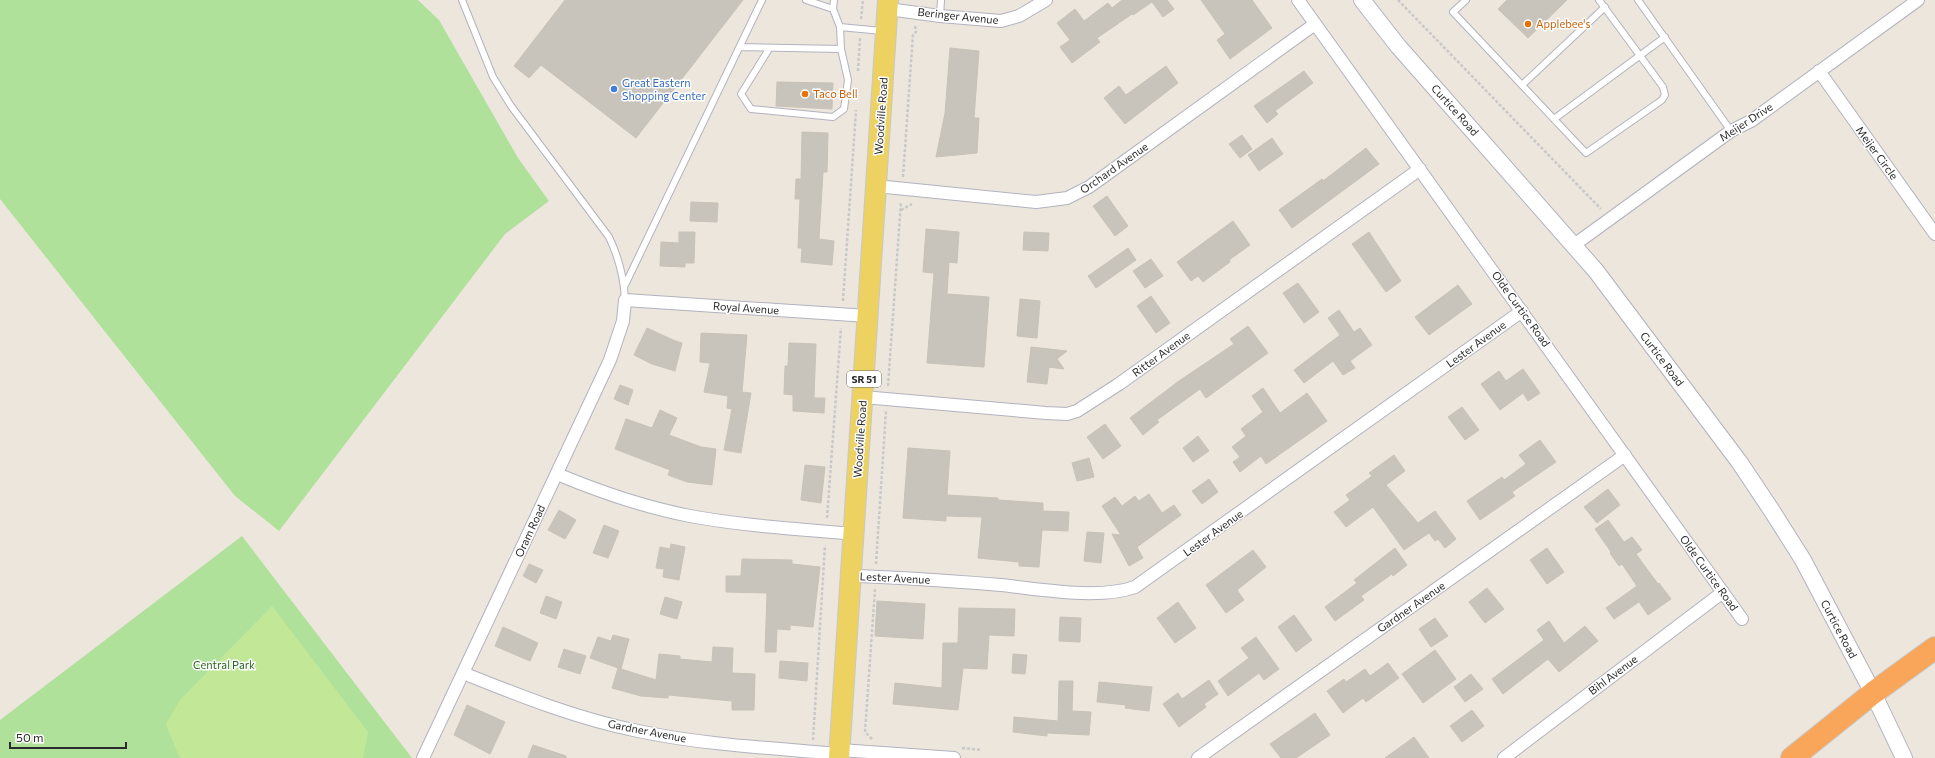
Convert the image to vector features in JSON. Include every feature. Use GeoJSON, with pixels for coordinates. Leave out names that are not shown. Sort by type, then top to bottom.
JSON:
{"type":"FeatureCollection","features":[{"type":"Feature","properties":{"kind":"highway"},"geometry":{"type":"LineString","coordinates":[[1792,758],[1873,693],[1935,648]]}},
{"type":"Feature","properties":{"kind":"main road","name":"Woodville Road"},"geometry":{"type":"LineString","coordinates":[[840,754],[888,4]]}},
{"type":"Feature","properties":{"kind":"street","name":"Beringer Avenue"},"geometry":{"type":"LineString","coordinates":[[888,4],[916,12],[940,16],[1001,21],[1020,16],[1046,0]]}},
{"type":"Feature","properties":{"kind":"street","name":"Olde Curtice Road"},"geometry":{"type":"LineString","coordinates":[[1298,0],[1742,619]]}},
{"type":"Feature","properties":{"kind":"street","name":"Curtice Road"},"geometry":{"type":"LineString","coordinates":[[1362,0],[1398,46],[1596,271],[1740,462],[1803,560],[1873,693],[1904,758]]}},
{"type":"Feature","properties":{"kind":"street","name":"Meijer Drive"},"geometry":{"type":"LineString","coordinates":[[1574,245],[1731,131],[1751,121],[1918,0]]}},
{"type":"Feature","properties":{"kind":"street","name":"Orchard Avenue"},"geometry":{"type":"LineString","coordinates":[[876,186],[1036,202],[1057,200],[1072,196],[1089,187],[1315,24]]}},
{"type":"Feature","properties":{"kind":"street","name":"Meijer Circle"},"geometry":{"type":"LineString","coordinates":[[1819,71],[1935,234]]}},
{"type":"Feature","properties":{"kind":"street","name":"Ritter Avenue"},"geometry":{"type":"LineString","coordinates":[[863,397],[1046,413],[1067,414],[1077,411],[1119,384],[1420,169]]}},
{"type":"Feature","properties":{"kind":"street","name":"Royal Avenue"},"geometry":{"type":"LineString","coordinates":[[625,300],[868,316]]}},
{"type":"Feature","properties":{"kind":"street","name":"Oram Road"},"geometry":{"type":"LineString","coordinates":[[423,758],[610,360],[623,321],[625,300]]}},
{"type":"Feature","properties":{"kind":"street","name":"Lester Avenue"},"geometry":{"type":"LineString","coordinates":[[851,576],[956,581],[1076,592],[1116,592],[1135,588],[1522,311]]}},
{"type":"Feature","properties":{"kind":"street","name":"Gardner Avenue"},"geometry":{"type":"LineString","coordinates":[[1198,758],[1625,456]]}},
{"type":"Feature","properties":{"kind":"street"},"geometry":{"type":"LineString","coordinates":[[557,474],[620,499],[690,516],[854,534]]}},
{"type":"Feature","properties":{"kind":"street","name":"Bihl Avenue"},"geometry":{"type":"LineString","coordinates":[[1504,758],[1723,592]]}},
{"type":"Feature","properties":{"kind":"street","name":"Gardner Avenue"},"geometry":{"type":"LineString","coordinates":[[463,673],[552,707],[638,731],[695,740],[840,754],[956,753]]}},
{"type":"Feature","properties":{"kind":"lane"},"geometry":{"type":"LineString","coordinates":[[462,0],[493,77],[511,106],[610,237],[618,254],[624,285],[625,300]]}},
{"type":"Feature","properties":{"kind":"lane"},"geometry":{"type":"LineString","coordinates":[[624,285],[762,0]]}},
{"type":"Feature","properties":{"kind":"lane"},"geometry":{"type":"LineString","coordinates":[[806,0],[834,9]]}},
{"type":"Feature","properties":{"kind":"lane"},"geometry":{"type":"LineString","coordinates":[[769,48],[741,94],[751,109],[833,117],[844,110],[848,80],[841,50],[840,27],[834,9],[834,0]]}},
{"type":"Feature","properties":{"kind":"lane"},"geometry":{"type":"LineString","coordinates":[[940,16],[941,0]]}},
{"type":"Feature","properties":{"kind":"lane"},"geometry":{"type":"LineString","coordinates":[[1466,0],[1453,12],[1586,153],[1662,100],[1665,95],[1663,87],[1599,0]]}},
{"type":"Feature","properties":{"kind":"lane"},"geometry":{"type":"LineString","coordinates":[[1638,0],[1731,131]]}},
{"type":"Feature","properties":{"kind":"lane"},"geometry":{"type":"LineString","coordinates":[[1522,85],[1605,7]]}},
{"type":"Feature","properties":{"kind":"lane"},"geometry":{"type":"LineString","coordinates":[[840,27],[861,28],[886,32]]}},
{"type":"Feature","properties":{"kind":"lane"},"geometry":{"type":"LineString","coordinates":[[1554,119],[1665,37]]}},
{"type":"Feature","properties":{"kind":"lane"},"geometry":{"type":"LineString","coordinates":[[740,47],[841,50]]}},
{"type":"Feature","properties":{"kind":"path"},"geometry":{"type":"LineString","coordinates":[[858,75],[863,0]]}},
{"type":"Feature","properties":{"kind":"path"},"geometry":{"type":"LineString","coordinates":[[1398,0],[1610,218]]}},
{"type":"Feature","properties":{"kind":"path"},"geometry":{"type":"LineString","coordinates":[[876,741],[866,732],[887,399],[913,34],[916,32],[916,12]]}},
{"type":"Feature","properties":{"kind":"path"},"geometry":{"type":"LineString","coordinates":[[812,752],[856,106]]}},
{"type":"Feature","properties":{"kind":"path"},"geometry":{"type":"LineString","coordinates":[[956,753],[982,750]]}},
{"type":"Feature","properties":{"kind":"green space"},"geometry":{"type":"Polygon","coordinates":[[[0,0],[418,0],[439,20],[518,158],[549,201],[505,234],[279,531],[235,496],[0,199],[0,0]]]}},
{"type":"Feature","properties":{"kind":"green space","name":"Central Park"},"geometry":{"type":"Polygon","coordinates":[[[242,536],[412,758],[0,758],[0,720],[242,536]]]}},
{"type":"Feature","properties":{"kind":"green space"},"geometry":{"type":"Polygon","coordinates":[[[272,606],[368,732],[363,758],[181,758],[166,724],[180,700],[272,606]]]}},
{"type":"Feature","properties":{"kind":"building"},"geometry":{"type":"Polygon","coordinates":[[[565,0],[743,0],[636,138],[541,65],[529,78],[514,66],[565,0]]]}},
{"type":"Feature","properties":{"kind":"building"},"geometry":{"type":"Polygon","coordinates":[[[1122,0],[1167,0],[1174,9],[1163,17],[1152,2],[1097,38],[1100,42],[1072,63],[1060,47],[1070,40],[1057,23],[1075,9],[1084,21],[1108,3],[1112,8],[1122,0]]]}},
{"type":"Feature","properties":{"kind":"building"},"geometry":{"type":"Polygon","coordinates":[[[1201,0],[1252,0],[1272,28],[1230,59],[1217,40],[1225,34],[1201,0]]]}},
{"type":"Feature","properties":{"kind":"building","name":"Applebee's"},"geometry":{"type":"Polygon","coordinates":[[[1507,0],[1567,0],[1528,38],[1498,9],[1507,0]]]}},
{"type":"Feature","properties":{"kind":"building"},"geometry":{"type":"Polygon","coordinates":[[[950,48],[979,51],[974,118],[979,118],[977,153],[936,157],[945,113],[950,48]]]}},
{"type":"Feature","properties":{"kind":"building"},"geometry":{"type":"Polygon","coordinates":[[[1166,66],[1178,83],[1125,124],[1104,98],[1119,86],[1126,95],[1166,66]]]}},
{"type":"Feature","properties":{"kind":"building"},"geometry":{"type":"Polygon","coordinates":[[[1304,71],[1313,83],[1275,111],[1278,114],[1267,123],[1254,106],[1304,71]]]}},
{"type":"Feature","properties":{"kind":"building"},"geometry":{"type":"Polygon","coordinates":[[[777,82],[833,83],[832,109],[776,106],[777,82]]]}},
{"type":"Feature","properties":{"kind":"building"},"geometry":{"type":"Polygon","coordinates":[[[802,132],[828,133],[827,172],[823,172],[819,239],[834,241],[832,265],[801,262],[802,248],[798,248],[800,199],[795,199],[796,179],[801,179],[802,132]]]}},
{"type":"Feature","properties":{"kind":"building"},"geometry":{"type":"Polygon","coordinates":[[[1242,135],[1252,149],[1240,158],[1229,144],[1242,135]]]}},
{"type":"Feature","properties":{"kind":"building"},"geometry":{"type":"Polygon","coordinates":[[[1272,138],[1283,154],[1259,171],[1248,155],[1272,138]]]}},
{"type":"Feature","properties":{"kind":"building"},"geometry":{"type":"Polygon","coordinates":[[[1366,148],[1379,164],[1292,228],[1279,210],[1322,179],[1323,181],[1366,148]]]}},
{"type":"Feature","properties":{"kind":"building"},"geometry":{"type":"Polygon","coordinates":[[[1107,196],[1128,226],[1115,236],[1093,206],[1107,196]]]}},
{"type":"Feature","properties":{"kind":"building"},"geometry":{"type":"Polygon","coordinates":[[[691,202],[718,203],[717,222],[690,221],[691,202]]]}},
{"type":"Feature","properties":{"kind":"building"},"geometry":{"type":"Polygon","coordinates":[[[1233,221],[1250,245],[1229,260],[1230,262],[1203,282],[1198,276],[1191,281],[1177,262],[1233,221]]]}},
{"type":"Feature","properties":{"kind":"building"},"geometry":{"type":"Polygon","coordinates":[[[926,229],[959,232],[957,263],[949,262],[947,294],[989,297],[984,367],[927,363],[934,273],[923,272],[926,229]]]}},
{"type":"Feature","properties":{"kind":"building"},"geometry":{"type":"Polygon","coordinates":[[[679,232],[695,232],[694,263],[685,263],[685,267],[660,266],[661,242],[679,243],[679,232]]]}},
{"type":"Feature","properties":{"kind":"building"},"geometry":{"type":"Polygon","coordinates":[[[1024,232],[1049,233],[1048,251],[1023,250],[1024,232]]]}},
{"type":"Feature","properties":{"kind":"building"},"geometry":{"type":"Polygon","coordinates":[[[1369,232],[1401,281],[1386,292],[1352,244],[1369,232]]]}},
{"type":"Feature","properties":{"kind":"building"},"geometry":{"type":"Polygon","coordinates":[[[1128,248],[1136,260],[1096,288],[1088,276],[1128,248]]]}},
{"type":"Feature","properties":{"kind":"building"},"geometry":{"type":"Polygon","coordinates":[[[1151,259],[1163,276],[1145,288],[1133,271],[1151,259]]]}},
{"type":"Feature","properties":{"kind":"building"},"geometry":{"type":"Polygon","coordinates":[[[1298,283],[1319,312],[1304,323],[1283,293],[1298,283]]]}},
{"type":"Feature","properties":{"kind":"building"},"geometry":{"type":"Polygon","coordinates":[[[1458,285],[1472,304],[1429,335],[1415,317],[1458,285]]]}},
{"type":"Feature","properties":{"kind":"building"},"geometry":{"type":"Polygon","coordinates":[[[1151,296],[1170,323],[1156,333],[1137,306],[1151,296]]]}},
{"type":"Feature","properties":{"kind":"building"},"geometry":{"type":"Polygon","coordinates":[[[1020,299],[1040,301],[1037,338],[1017,336],[1020,299]]]}},
{"type":"Feature","properties":{"kind":"building"},"geometry":{"type":"Polygon","coordinates":[[[1339,310],[1354,332],[1360,328],[1372,345],[1350,361],[1355,368],[1343,375],[1333,361],[1304,383],[1294,370],[1340,335],[1328,318],[1339,310]]]}},
{"type":"Feature","properties":{"kind":"building"},"geometry":{"type":"Polygon","coordinates":[[[1248,326],[1268,353],[1206,398],[1200,389],[1157,420],[1159,422],[1143,435],[1130,418],[1179,381],[1234,344],[1230,339],[1248,326]]]}},
{"type":"Feature","properties":{"kind":"building"},"geometry":{"type":"Polygon","coordinates":[[[647,328],[682,343],[675,371],[652,364],[634,355],[647,328]]]}},
{"type":"Feature","properties":{"kind":"building"},"geometry":{"type":"Polygon","coordinates":[[[701,333],[747,335],[742,392],[751,393],[741,453],[724,450],[732,409],[727,408],[728,396],[704,392],[710,363],[700,362],[701,333]]]}},
{"type":"Feature","properties":{"kind":"building"},"geometry":{"type":"Polygon","coordinates":[[[789,343],[816,344],[814,398],[825,398],[824,413],[793,411],[793,395],[784,394],[785,366],[788,366],[789,343]]]}},
{"type":"Feature","properties":{"kind":"building"},"geometry":{"type":"Polygon","coordinates":[[[1031,347],[1067,351],[1057,359],[1064,369],[1049,367],[1047,384],[1027,382],[1031,347]]]}},
{"type":"Feature","properties":{"kind":"building"},"geometry":{"type":"Polygon","coordinates":[[[1523,369],[1540,393],[1528,401],[1523,393],[1500,410],[1481,384],[1499,371],[1506,381],[1523,369]]]}},
{"type":"Feature","properties":{"kind":"building"},"geometry":{"type":"Polygon","coordinates":[[[620,385],[633,390],[628,405],[614,399],[620,385]]]}},
{"type":"Feature","properties":{"kind":"building"},"geometry":{"type":"Polygon","coordinates":[[[1263,388],[1280,413],[1307,393],[1327,421],[1266,464],[1261,456],[1240,472],[1233,462],[1240,457],[1232,447],[1246,436],[1241,429],[1263,412],[1252,396],[1263,388]]]}},
{"type":"Feature","properties":{"kind":"building"},"geometry":{"type":"Polygon","coordinates":[[[1462,407],[1479,430],[1465,440],[1448,417],[1462,407]]]}},
{"type":"Feature","properties":{"kind":"building"},"geometry":{"type":"Polygon","coordinates":[[[660,410],[677,418],[669,435],[701,447],[716,449],[712,485],[687,482],[668,475],[670,470],[615,449],[626,419],[652,428],[660,410]]]}},
{"type":"Feature","properties":{"kind":"building"},"geometry":{"type":"Polygon","coordinates":[[[1105,424],[1121,446],[1103,459],[1087,437],[1105,424]]]}},
{"type":"Feature","properties":{"kind":"building"},"geometry":{"type":"Polygon","coordinates":[[[1198,436],[1209,451],[1193,462],[1183,448],[1198,436]]]}},
{"type":"Feature","properties":{"kind":"building"},"geometry":{"type":"Polygon","coordinates":[[[1540,440],[1556,462],[1512,492],[1515,496],[1480,520],[1467,501],[1502,477],[1504,480],[1526,464],[1519,455],[1540,440]]]}},
{"type":"Feature","properties":{"kind":"building"},"geometry":{"type":"Polygon","coordinates":[[[908,448],[950,451],[947,495],[998,498],[998,500],[1043,503],[1043,511],[1069,512],[1068,531],[1042,530],[1039,567],[1019,566],[1019,562],[978,558],[982,517],[946,516],[946,521],[903,518],[908,448]]]}},
{"type":"Feature","properties":{"kind":"building"},"geometry":{"type":"Polygon","coordinates":[[[1394,455],[1405,471],[1386,485],[1418,523],[1435,511],[1456,539],[1445,548],[1438,539],[1435,541],[1429,533],[1404,550],[1373,507],[1346,527],[1334,512],[1350,500],[1346,495],[1372,476],[1369,473],[1394,455]]]}},
{"type":"Feature","properties":{"kind":"building"},"geometry":{"type":"Polygon","coordinates":[[[1089,458],[1094,477],[1077,481],[1072,463],[1089,458]]]}},
{"type":"Feature","properties":{"kind":"building"},"geometry":{"type":"Polygon","coordinates":[[[805,465],[825,467],[821,503],[801,500],[805,465]]]}},
{"type":"Feature","properties":{"kind":"building"},"geometry":{"type":"Polygon","coordinates":[[[1209,479],[1218,492],[1202,504],[1192,491],[1209,479]]]}},
{"type":"Feature","properties":{"kind":"building"},"geometry":{"type":"Polygon","coordinates":[[[1608,489],[1620,505],[1597,523],[1584,507],[1608,489]]]}},
{"type":"Feature","properties":{"kind":"building"},"geometry":{"type":"Polygon","coordinates":[[[1149,494],[1162,513],[1174,505],[1181,515],[1137,547],[1143,558],[1129,566],[1112,534],[1121,535],[1102,506],[1115,497],[1122,506],[1135,496],[1139,501],[1149,494]]]}},
{"type":"Feature","properties":{"kind":"building"},"geometry":{"type":"Polygon","coordinates":[[[559,510],[576,520],[565,539],[548,530],[559,510]]]}},
{"type":"Feature","properties":{"kind":"building"},"geometry":{"type":"Polygon","coordinates":[[[1608,520],[1624,542],[1632,537],[1642,550],[1636,554],[1671,599],[1648,615],[1639,602],[1614,619],[1606,608],[1637,586],[1622,564],[1619,566],[1595,529],[1608,520]]]}},
{"type":"Feature","properties":{"kind":"building"},"geometry":{"type":"Polygon","coordinates":[[[604,525],[619,531],[608,558],[593,553],[604,525]]]}},
{"type":"Feature","properties":{"kind":"building"},"geometry":{"type":"Polygon","coordinates":[[[1087,532],[1104,533],[1101,563],[1084,561],[1087,532]]]}},
{"type":"Feature","properties":{"kind":"building"},"geometry":{"type":"Polygon","coordinates":[[[671,544],[685,547],[679,580],[663,577],[664,569],[656,568],[660,547],[670,549],[671,544]]]}},
{"type":"Feature","properties":{"kind":"building"},"geometry":{"type":"Polygon","coordinates":[[[1395,548],[1407,565],[1393,576],[1392,574],[1361,596],[1364,600],[1335,621],[1325,607],[1357,583],[1354,580],[1395,548]]]}},
{"type":"Feature","properties":{"kind":"building"},"geometry":{"type":"Polygon","coordinates":[[[1547,548],[1564,572],[1547,584],[1530,560],[1547,548]]]}},
{"type":"Feature","properties":{"kind":"building"},"geometry":{"type":"Polygon","coordinates":[[[1253,550],[1266,567],[1237,590],[1244,600],[1226,613],[1206,585],[1253,550]]]}},
{"type":"Feature","properties":{"kind":"building"},"geometry":{"type":"Polygon","coordinates":[[[742,559],[792,560],[792,564],[820,567],[813,627],[790,625],[790,630],[777,629],[776,652],[765,652],[767,593],[726,592],[726,576],[741,576],[742,559]]]}},
{"type":"Feature","properties":{"kind":"building"},"geometry":{"type":"Polygon","coordinates":[[[529,564],[543,570],[536,583],[523,576],[529,564]]]}},
{"type":"Feature","properties":{"kind":"building"},"geometry":{"type":"Polygon","coordinates":[[[1487,588],[1504,609],[1485,623],[1469,602],[1487,588]]]}},
{"type":"Feature","properties":{"kind":"building"},"geometry":{"type":"Polygon","coordinates":[[[546,596],[562,602],[556,619],[540,613],[546,596]]]}},
{"type":"Feature","properties":{"kind":"building"},"geometry":{"type":"Polygon","coordinates":[[[665,597],[682,602],[677,619],[660,614],[665,597]]]}},
{"type":"Feature","properties":{"kind":"building"},"geometry":{"type":"Polygon","coordinates":[[[877,601],[925,604],[923,639],[875,636],[877,601]]]}},
{"type":"Feature","properties":{"kind":"building"},"geometry":{"type":"Polygon","coordinates":[[[1178,602],[1196,628],[1175,643],[1157,618],[1178,602]]]}},
{"type":"Feature","properties":{"kind":"building"},"geometry":{"type":"Polygon","coordinates":[[[959,608],[1015,609],[1014,636],[989,635],[987,669],[963,668],[958,710],[893,704],[895,683],[942,688],[943,643],[958,643],[959,608]]]}},
{"type":"Feature","properties":{"kind":"building"},"geometry":{"type":"Polygon","coordinates":[[[1294,615],[1312,640],[1296,652],[1278,627],[1294,615]]]}},
{"type":"Feature","properties":{"kind":"building"},"geometry":{"type":"Polygon","coordinates":[[[1060,617],[1081,618],[1080,642],[1059,641],[1060,617]]]}},
{"type":"Feature","properties":{"kind":"building"},"geometry":{"type":"Polygon","coordinates":[[[1435,618],[1448,636],[1431,647],[1419,629],[1435,618]]]}},
{"type":"Feature","properties":{"kind":"building"},"geometry":{"type":"Polygon","coordinates":[[[1549,621],[1564,643],[1585,626],[1598,641],[1559,672],[1548,659],[1503,694],[1492,679],[1544,640],[1537,630],[1549,621]]]}},
{"type":"Feature","properties":{"kind":"building"},"geometry":{"type":"Polygon","coordinates":[[[503,627],[538,643],[530,661],[495,646],[503,627]]]}},
{"type":"Feature","properties":{"kind":"building"},"geometry":{"type":"Polygon","coordinates":[[[613,635],[629,639],[621,669],[590,658],[598,637],[611,641],[613,635]]]}},
{"type":"Feature","properties":{"kind":"building"},"geometry":{"type":"Polygon","coordinates":[[[1256,637],[1279,669],[1264,680],[1259,673],[1228,696],[1218,681],[1249,658],[1241,648],[1256,637]]]}},
{"type":"Feature","properties":{"kind":"building"},"geometry":{"type":"Polygon","coordinates":[[[713,647],[733,648],[732,673],[755,674],[754,710],[732,710],[732,701],[668,695],[668,698],[641,696],[612,688],[618,668],[656,680],[659,654],[680,656],[680,659],[712,662],[713,647]]]}},
{"type":"Feature","properties":{"kind":"building"},"geometry":{"type":"Polygon","coordinates":[[[564,649],[586,656],[580,674],[558,667],[564,649]]]}},
{"type":"Feature","properties":{"kind":"building"},"geometry":{"type":"Polygon","coordinates":[[[1435,650],[1456,679],[1423,703],[1402,674],[1435,650]]]}},
{"type":"Feature","properties":{"kind":"building"},"geometry":{"type":"Polygon","coordinates":[[[1013,654],[1027,655],[1025,674],[1012,673],[1013,654]]]}},
{"type":"Feature","properties":{"kind":"building"},"geometry":{"type":"Polygon","coordinates":[[[780,661],[808,663],[807,681],[779,678],[780,661]]]}},
{"type":"Feature","properties":{"kind":"building"},"geometry":{"type":"Polygon","coordinates":[[[1388,663],[1399,678],[1366,702],[1363,698],[1343,713],[1327,691],[1344,679],[1346,682],[1365,669],[1370,676],[1388,663]]]}},
{"type":"Feature","properties":{"kind":"building"},"geometry":{"type":"Polygon","coordinates":[[[1471,674],[1483,689],[1465,702],[1454,687],[1471,674]]]}},
{"type":"Feature","properties":{"kind":"building"},"geometry":{"type":"Polygon","coordinates":[[[1209,680],[1218,694],[1204,704],[1206,707],[1179,727],[1163,704],[1178,693],[1182,699],[1209,680]]]}},
{"type":"Feature","properties":{"kind":"building"},"geometry":{"type":"Polygon","coordinates":[[[1059,681],[1073,681],[1072,711],[1091,712],[1089,735],[1047,733],[1047,736],[1013,732],[1014,717],[1058,721],[1059,681]]]}},
{"type":"Feature","properties":{"kind":"building"},"geometry":{"type":"Polygon","coordinates":[[[1099,682],[1152,687],[1149,711],[1125,708],[1126,705],[1097,702],[1099,682]]]}},
{"type":"Feature","properties":{"kind":"building"},"geometry":{"type":"Polygon","coordinates":[[[467,705],[505,722],[490,754],[454,735],[467,705]]]}},
{"type":"Feature","properties":{"kind":"building"},"geometry":{"type":"Polygon","coordinates":[[[1472,710],[1484,726],[1462,742],[1450,726],[1472,710]]]}},
{"type":"Feature","properties":{"kind":"building"},"geometry":{"type":"Polygon","coordinates":[[[1315,713],[1330,735],[1296,758],[1281,758],[1270,744],[1315,713]]]}},
{"type":"Feature","properties":{"kind":"building"},"geometry":{"type":"Polygon","coordinates":[[[1414,737],[1429,758],[1385,758],[1414,737]]]}},
{"type":"Feature","properties":{"kind":"building"},"geometry":{"type":"Polygon","coordinates":[[[533,745],[566,756],[566,758],[528,758],[533,745]]]}},
{"type":"Feature","properties":{"kind":"place","name":"Applebee's"},"geometry":{"type":"Point","coordinates":[1528,24]}},
{"type":"Feature","properties":{"kind":"place","name":"Great Eastern Shopping Center"},"geometry":{"type":"Point","coordinates":[614,89]}},
{"type":"Feature","properties":{"kind":"place","name":"Taco Bell"},"geometry":{"type":"Point","coordinates":[805,94]}}]}
